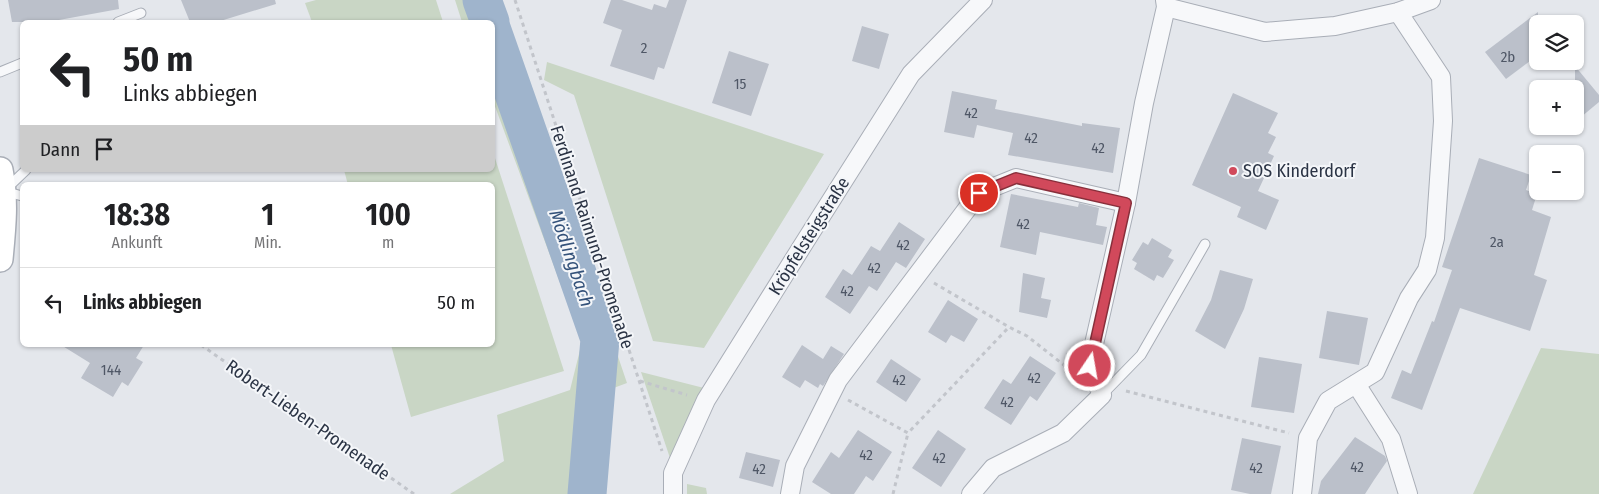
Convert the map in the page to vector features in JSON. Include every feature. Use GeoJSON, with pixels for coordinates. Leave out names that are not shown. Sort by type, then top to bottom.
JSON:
{"type":"FeatureCollection","features":[{"type":"Feature","properties":{"kind":"main road"},"geometry":{"type":"LineString","coordinates":[[0,259],[9,186]]}},
{"type":"Feature","properties":{"kind":"street","name":"Kröpfelsteigstraße"},"geometry":{"type":"LineString","coordinates":[[674,494],[673,473],[706,400],[911,74],[983,0]]}},
{"type":"Feature","properties":{"kind":"street"},"geometry":{"type":"LineString","coordinates":[[971,494],[993,468],[1063,432],[1102,395],[1090,366],[1126,203],[1144,103],[1166,3],[1265,32],[1335,26],[1398,12],[1432,0]]}},
{"type":"Feature","properties":{"kind":"street"},"geometry":{"type":"LineString","coordinates":[[1302,494],[1308,438],[1328,401],[1375,372],[1408,298],[1427,270],[1435,238],[1443,121],[1442,77],[1398,12]]}},
{"type":"Feature","properties":{"kind":"street"},"geometry":{"type":"LineString","coordinates":[[790,494],[795,466],[838,380],[979,193],[1016,178],[1126,203]]}},
{"type":"Feature","properties":{"kind":"street"},"geometry":{"type":"LineString","coordinates":[[1356,384],[1391,439],[1408,494]]}},
{"type":"Feature","properties":{"kind":"lane"},"geometry":{"type":"LineString","coordinates":[[123,20],[141,13]]}},
{"type":"Feature","properties":{"kind":"lane"},"geometry":{"type":"LineString","coordinates":[[0,72],[20,64]]}},
{"type":"Feature","properties":{"kind":"lane"},"geometry":{"type":"LineString","coordinates":[[9,186],[24,172]]}},
{"type":"Feature","properties":{"kind":"lane"},"geometry":{"type":"LineString","coordinates":[[1102,395],[1141,355],[1204,244]]}},
{"type":"Feature","properties":{"kind":"path","name":"Ferdinand Raimund-Promenade"},"geometry":{"type":"LineString","coordinates":[[515,0],[666,463],[673,473]]}},
{"type":"Feature","properties":{"kind":"path"},"geometry":{"type":"LineString","coordinates":[[919,274],[1008,327],[1027,336],[1072,371]]}},
{"type":"Feature","properties":{"kind":"path"},"geometry":{"type":"LineString","coordinates":[[893,494],[908,433],[1008,327]]}},
{"type":"Feature","properties":{"kind":"path","name":"Robert-Lieben-Promenade"},"geometry":{"type":"LineString","coordinates":[[204,347],[414,494]]}},
{"type":"Feature","properties":{"kind":"path"},"geometry":{"type":"LineString","coordinates":[[639,381],[706,400]]}},
{"type":"Feature","properties":{"kind":"path"},"geometry":{"type":"LineString","coordinates":[[1102,395],[1124,390],[1308,438]]}},
{"type":"Feature","properties":{"kind":"path"},"geometry":{"type":"LineString","coordinates":[[832,391],[908,433]]}},
{"type":"Feature","properties":{"kind":"green space"},"geometry":{"type":"Polygon","coordinates":[[[316,0],[436,0],[442,20],[311,20],[305,3],[316,0]]]}},
{"type":"Feature","properties":{"kind":"green space"},"geometry":{"type":"Polygon","coordinates":[[[455,0],[497,0],[627,383],[584,399],[574,494],[450,494],[504,461],[497,415],[570,390],[582,342],[495,106],[495,20],[461,20],[455,0]]]}},
{"type":"Feature","properties":{"kind":"green space"},"geometry":{"type":"Polygon","coordinates":[[[547,62],[824,154],[704,348],[653,341],[574,95],[544,80],[547,62]]]}},
{"type":"Feature","properties":{"kind":"green space"},"geometry":{"type":"Polygon","coordinates":[[[495,158],[564,371],[411,417],[392,347],[495,347],[495,182],[347,182],[345,172],[495,172],[495,158]]]}},
{"type":"Feature","properties":{"kind":"green space"},"geometry":{"type":"Polygon","coordinates":[[[1541,348],[1599,354],[1599,494],[1473,494],[1541,348]]]}},
{"type":"Feature","properties":{"kind":"green space"},"geometry":{"type":"Polygon","coordinates":[[[641,372],[704,388],[670,458],[641,372]]]}},
{"type":"Feature","properties":{"kind":"green space"},"geometry":{"type":"Polygon","coordinates":[[[687,484],[706,488],[707,494],[687,494],[687,484]]]}},
{"type":"Feature","properties":{"kind":"building"},"geometry":{"type":"Polygon","coordinates":[[[8,0],[118,0],[119,9],[59,20],[20,20],[20,22],[12,22],[8,0]]]}},
{"type":"Feature","properties":{"kind":"building"},"geometry":{"type":"Polygon","coordinates":[[[181,0],[275,0],[276,4],[224,20],[189,20],[181,0]]]}},
{"type":"Feature","properties":{"kind":"building"},"geometry":{"type":"Polygon","coordinates":[[[611,0],[622,0],[652,10],[654,4],[666,8],[669,0],[687,0],[664,69],[658,67],[654,80],[610,66],[622,30],[603,23],[611,0]]]}},
{"type":"Feature","properties":{"kind":"building"},"geometry":{"type":"Polygon","coordinates":[[[1529,19],[1529,62],[1506,79],[1485,52],[1529,19]]]}},
{"type":"Feature","properties":{"kind":"building"},"geometry":{"type":"Polygon","coordinates":[[[862,26],[889,34],[879,69],[852,61],[862,26]]]}},
{"type":"Feature","properties":{"kind":"building"},"geometry":{"type":"Polygon","coordinates":[[[729,51],[769,64],[751,116],[712,103],[729,51]]]}},
{"type":"Feature","properties":{"kind":"building"},"geometry":{"type":"Polygon","coordinates":[[[1575,70],[1578,70],[1599,95],[1599,102],[1584,114],[1584,80],[1575,80],[1575,70]]]}},
{"type":"Feature","properties":{"kind":"building"},"geometry":{"type":"Polygon","coordinates":[[[952,91],[997,100],[995,109],[1082,126],[1082,123],[1120,128],[1113,173],[1008,155],[1013,133],[977,125],[974,138],[944,132],[952,91]]]}},
{"type":"Feature","properties":{"kind":"building","name":"SOS Kinderdorf"},"geometry":{"type":"Polygon","coordinates":[[[1233,93],[1278,113],[1268,133],[1276,137],[1268,153],[1274,156],[1258,191],[1279,200],[1266,230],[1237,217],[1241,207],[1192,185],[1233,93]]]}},
{"type":"Feature","properties":{"kind":"building"},"geometry":{"type":"Polygon","coordinates":[[[1479,158],[1529,174],[1526,190],[1529,191],[1529,200],[1535,200],[1532,210],[1551,217],[1534,275],[1547,280],[1530,331],[1460,308],[1422,410],[1391,398],[1402,370],[1411,374],[1432,321],[1434,322],[1452,270],[1442,267],[1479,158]]]}},
{"type":"Feature","properties":{"kind":"building"},"geometry":{"type":"Polygon","coordinates":[[[1011,194],[1078,207],[1079,203],[1099,208],[1096,225],[1107,227],[1103,245],[1040,232],[1036,255],[1000,247],[1011,194]]]}},
{"type":"Feature","properties":{"kind":"building"},"geometry":{"type":"Polygon","coordinates":[[[899,222],[925,239],[906,268],[896,262],[877,291],[869,286],[850,314],[825,297],[843,269],[852,275],[871,246],[880,251],[899,222]]]}},
{"type":"Feature","properties":{"kind":"building"},"geometry":{"type":"Polygon","coordinates":[[[1152,238],[1172,250],[1168,257],[1174,260],[1163,278],[1157,275],[1154,281],[1134,269],[1137,263],[1132,260],[1143,242],[1148,245],[1152,238]]]}},
{"type":"Feature","properties":{"kind":"building"},"geometry":{"type":"Polygon","coordinates":[[[1220,270],[1253,279],[1244,309],[1225,349],[1195,331],[1211,300],[1220,270]]]}},
{"type":"Feature","properties":{"kind":"building"},"geometry":{"type":"Polygon","coordinates":[[[1023,273],[1045,278],[1041,298],[1051,300],[1047,318],[1019,312],[1023,273]]]}},
{"type":"Feature","properties":{"kind":"building"},"geometry":{"type":"Polygon","coordinates":[[[948,300],[978,319],[964,342],[951,335],[946,343],[928,332],[948,300]]]}},
{"type":"Feature","properties":{"kind":"building"},"geometry":{"type":"Polygon","coordinates":[[[1327,311],[1368,318],[1359,365],[1319,358],[1327,311]]]}},
{"type":"Feature","properties":{"kind":"building"},"geometry":{"type":"Polygon","coordinates":[[[802,345],[823,359],[831,346],[844,354],[823,386],[820,384],[818,388],[805,380],[800,388],[782,377],[802,345]]]}},
{"type":"Feature","properties":{"kind":"building"},"geometry":{"type":"Polygon","coordinates":[[[64,347],[143,347],[136,358],[143,362],[128,386],[122,382],[113,397],[81,378],[90,363],[64,347]]]}},
{"type":"Feature","properties":{"kind":"building"},"geometry":{"type":"Polygon","coordinates":[[[1030,356],[1056,373],[1037,401],[1030,396],[1011,425],[984,408],[1003,379],[1011,384],[1030,356]]]}},
{"type":"Feature","properties":{"kind":"building"},"geometry":{"type":"Polygon","coordinates":[[[1259,357],[1302,364],[1294,413],[1251,407],[1259,357]]]}},
{"type":"Feature","properties":{"kind":"building"},"geometry":{"type":"Polygon","coordinates":[[[891,359],[921,379],[906,402],[876,382],[891,359]]]}},
{"type":"Feature","properties":{"kind":"building"},"geometry":{"type":"Polygon","coordinates":[[[858,430],[892,452],[873,481],[866,476],[854,494],[831,494],[812,482],[831,452],[839,458],[858,430]]]}},
{"type":"Feature","properties":{"kind":"building"},"geometry":{"type":"Polygon","coordinates":[[[938,430],[966,449],[941,487],[912,468],[938,430]]]}},
{"type":"Feature","properties":{"kind":"building"},"geometry":{"type":"Polygon","coordinates":[[[1355,437],[1385,456],[1387,461],[1365,494],[1318,494],[1321,481],[1355,437]]]}},
{"type":"Feature","properties":{"kind":"building"},"geometry":{"type":"Polygon","coordinates":[[[1242,438],[1281,446],[1271,494],[1250,494],[1231,490],[1242,438]]]}},
{"type":"Feature","properties":{"kind":"building"},"geometry":{"type":"Polygon","coordinates":[[[746,452],[780,460],[773,487],[739,478],[746,452]]]}},
{"type":"Feature","properties":{"kind":"waterway","name":"Mödlingbach"},"geometry":{"type":"LineString","coordinates":[[482,0],[489,20]]}},
{"type":"Feature","properties":{"kind":"waterway","name":"Mödlingbach"},"geometry":{"type":"LineString","coordinates":[[495,40],[600,339],[587,494]]}},
{"type":"Feature","properties":{"kind":"place","name":"SOS Kinderdorf"},"geometry":{"type":"Point","coordinates":[1233,171]}},
{"type":"Feature","properties":{"kind":"route"},"geometry":{"type":"LineString","coordinates":[[979,193],[1016,178],[1126,203],[1090,366]]}}]}
